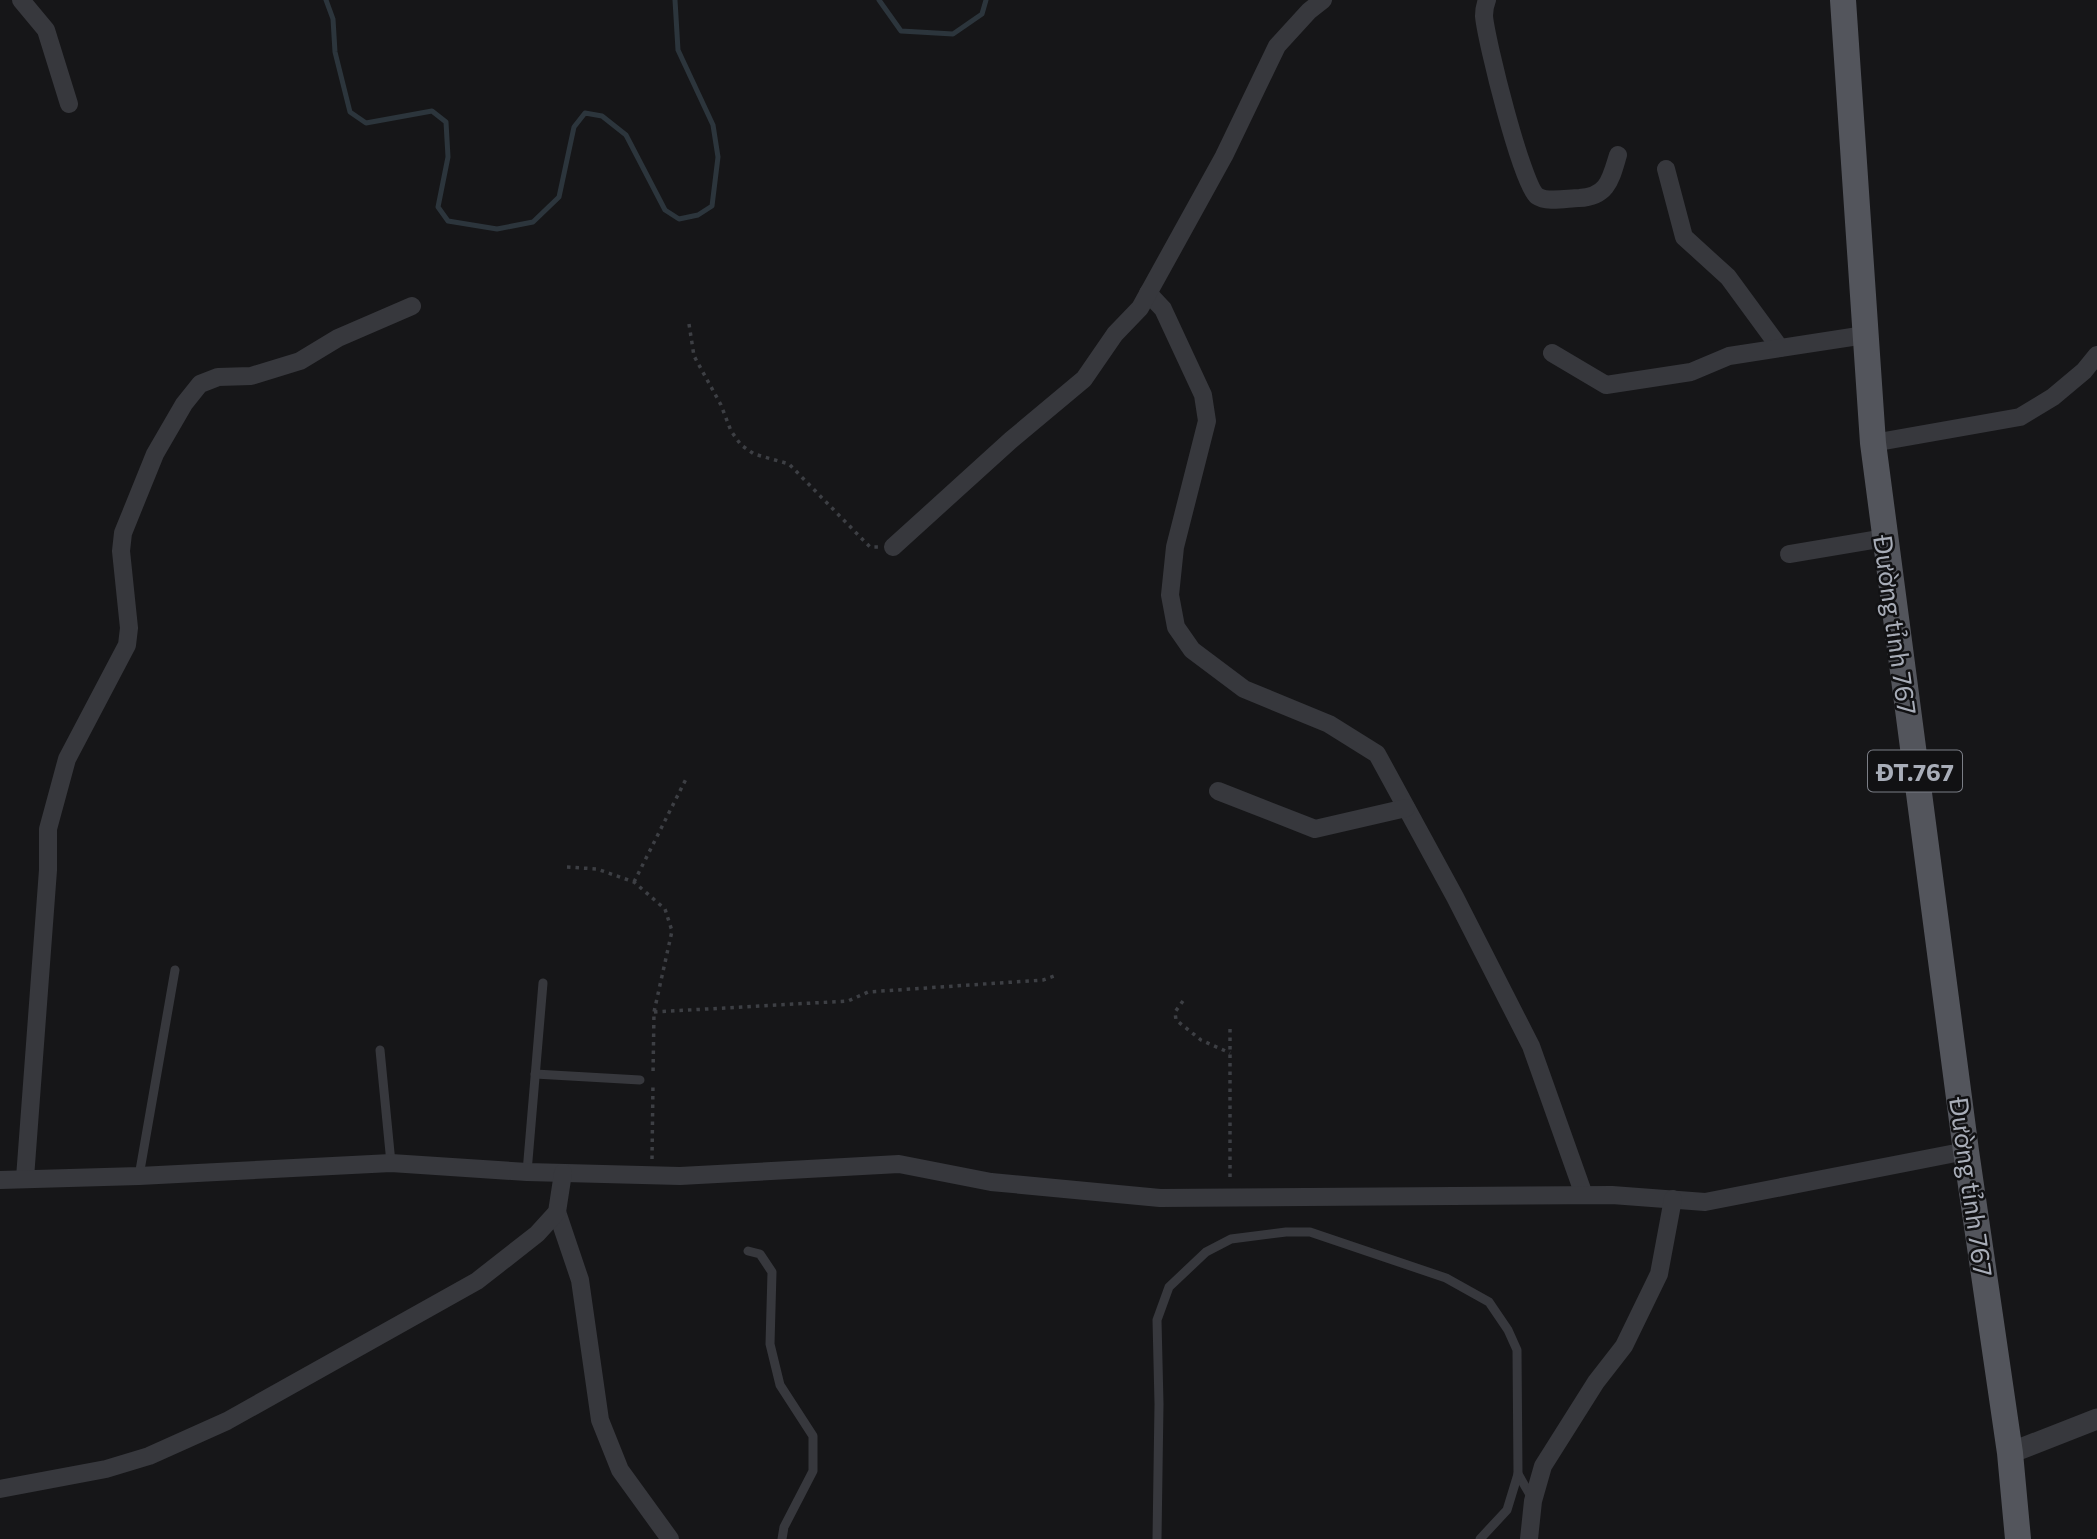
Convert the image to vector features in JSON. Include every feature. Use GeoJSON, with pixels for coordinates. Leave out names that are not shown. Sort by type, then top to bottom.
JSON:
{"type":"FeatureCollection","features":[{"type":"Feature","properties":{"kind":"main road","name":"Đường tỉnh 767"},"geometry":{"type":"LineString","coordinates":[[1843,0],[1873,443],[1966,1151],[2010,1453],[2018,1539]]}},
{"type":"Feature","properties":{"kind":"street"},"geometry":{"type":"LineString","coordinates":[[21,0],[46,30],[69,104]]}},
{"type":"Feature","properties":{"kind":"street"},"geometry":{"type":"LineString","coordinates":[[893,547],[1011,440],[1084,379],[1115,334],[1140,308],[1224,156],[1278,46],[1309,11],[1323,0]]}},
{"type":"Feature","properties":{"kind":"street"},"geometry":{"type":"LineString","coordinates":[[1487,0],[1483,14],[1501,92],[1528,182],[1536,195],[1545,199],[1591,198],[1610,184],[1618,155]]}},
{"type":"Feature","properties":{"kind":"street"},"geometry":{"type":"LineString","coordinates":[[1666,169],[1684,237],[1728,277],[1780,348]]}},
{"type":"Feature","properties":{"kind":"street"},"geometry":{"type":"LineString","coordinates":[[1148,293],[1163,309],[1203,396],[1207,421],[1175,547],[1170,596],[1176,627],[1192,650],[1244,689],[1329,724],[1377,754],[1531,1046],[1584,1195]]}},
{"type":"Feature","properties":{"kind":"street"},"geometry":{"type":"LineString","coordinates":[[25,1178],[48,870],[48,829],[67,759],[127,645],[129,628],[121,551],[123,533],[155,454],[184,404],[200,384],[218,377],[251,376],[300,361],[338,338],[412,306]]}},
{"type":"Feature","properties":{"kind":"street"},"geometry":{"type":"LineString","coordinates":[[1552,353],[1606,385],[1691,372],[1728,356],[1865,335]]}},
{"type":"Feature","properties":{"kind":"street"},"geometry":{"type":"LineString","coordinates":[[1873,443],[2020,417],[2053,397],[2084,371],[2097,355]]}},
{"type":"Feature","properties":{"kind":"street"},"geometry":{"type":"LineString","coordinates":[[1789,554],[1884,538]]}},
{"type":"Feature","properties":{"kind":"street"},"geometry":{"type":"LineString","coordinates":[[1218,790],[1314,829],[1406,808]]}},
{"type":"Feature","properties":{"kind":"street"},"geometry":{"type":"LineString","coordinates":[[0,1180],[391,1163],[527,1172],[680,1176],[899,1164],[991,1182],[1160,1198],[1584,1195],[1705,1202],[1966,1151]]}},
{"type":"Feature","properties":{"kind":"street"},"geometry":{"type":"LineString","coordinates":[[563,1173],[557,1212],[580,1280],[600,1420],[620,1470],[670,1539]]}},
{"type":"Feature","properties":{"kind":"street"},"geometry":{"type":"LineString","coordinates":[[1529,1539],[1533,1501],[1543,1466],[1596,1382],[1624,1346],[1659,1274],[1673,1199]]}},
{"type":"Feature","properties":{"kind":"street"},"geometry":{"type":"LineString","coordinates":[[0,1489],[106,1469],[138,1459],[227,1421],[477,1281],[537,1234],[557,1212]]}},
{"type":"Feature","properties":{"kind":"street"},"geometry":{"type":"LineString","coordinates":[[2010,1453],[2097,1419]]}},
{"type":"Feature","properties":{"kind":"lane"},"geometry":{"type":"LineString","coordinates":[[139,1176],[175,971]]}},
{"type":"Feature","properties":{"kind":"lane"},"geometry":{"type":"LineString","coordinates":[[527,1172],[543,983]]}},
{"type":"Feature","properties":{"kind":"lane"},"geometry":{"type":"LineString","coordinates":[[380,1050],[391,1163]]}},
{"type":"Feature","properties":{"kind":"lane"},"geometry":{"type":"LineString","coordinates":[[535,1074],[640,1080]]}},
{"type":"Feature","properties":{"kind":"lane"},"geometry":{"type":"LineString","coordinates":[[1157,1539],[1157,1320],[1169,1287],[1206,1252],[1231,1239],[1286,1232],[1310,1232],[1446,1278],[1489,1303],[1507,1330],[1517,1350],[1518,1474],[1507,1510],[1480,1539]]}},
{"type":"Feature","properties":{"kind":"lane"},"geometry":{"type":"LineString","coordinates":[[748,1251],[760,1254],[772,1272],[770,1345],[780,1385],[813,1436],[813,1471],[788,1519],[782,1539]]}},
{"type":"Feature","properties":{"kind":"lane"},"geometry":{"type":"LineString","coordinates":[[1518,1474],[1533,1501]]}},
{"type":"Feature","properties":{"kind":"path"},"geometry":{"type":"LineString","coordinates":[[689,324],[694,356],[721,405],[731,431],[741,445],[754,454],[789,464],[870,547],[893,547]]}},
{"type":"Feature","properties":{"kind":"path"},"geometry":{"type":"LineString","coordinates":[[635,882],[686,779]]}},
{"type":"Feature","properties":{"kind":"path"},"geometry":{"type":"LineString","coordinates":[[568,867],[597,869],[635,882],[665,909],[672,931],[654,1012],[652,1175]]}},
{"type":"Feature","properties":{"kind":"path"},"geometry":{"type":"LineString","coordinates":[[654,1012],[848,1002],[868,992],[1043,980],[1054,976]]}},
{"type":"Feature","properties":{"kind":"path"},"geometry":{"type":"LineString","coordinates":[[1183,1001],[1175,1012],[1177,1020],[1201,1040],[1231,1054]]}},
{"type":"Feature","properties":{"kind":"path"},"geometry":{"type":"LineString","coordinates":[[1230,1029],[1230,1197]]}},
{"type":"Feature","properties":{"kind":"waterway"},"geometry":{"type":"LineString","coordinates":[[326,0],[333,19],[335,52],[350,112],[366,123],[432,111],[446,122],[448,157],[438,207],[448,221],[497,229],[533,222],[559,197],[574,127],[585,113],[602,116],[626,135],[665,210],[679,219],[698,215],[712,206],[718,157],[713,125],[678,50],[675,0]]}},
{"type":"Feature","properties":{"kind":"waterway"},"geometry":{"type":"LineString","coordinates":[[879,0],[901,31],[953,34],[982,14],[986,0]]}}]}
